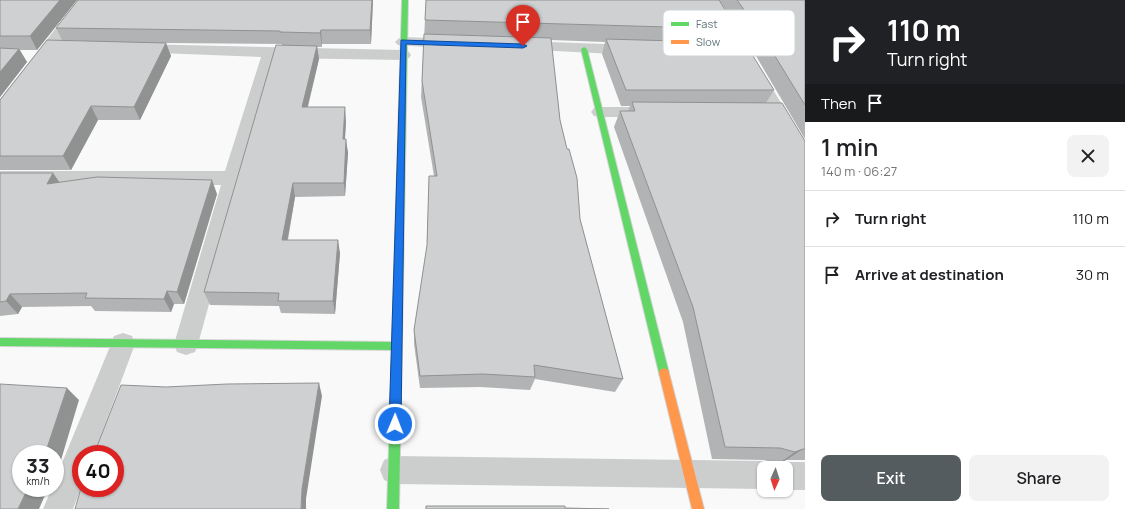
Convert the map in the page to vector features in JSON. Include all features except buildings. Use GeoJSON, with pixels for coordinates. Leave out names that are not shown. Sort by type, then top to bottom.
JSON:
{"type":"FeatureCollection","features":[{"type":"Feature","properties":{"kind":"street"},"geometry":{"type":"LineString","coordinates":[[0,111],[52,50],[85,0]]}},
{"type":"Feature","properties":{"kind":"street"},"geometry":{"type":"LineString","coordinates":[[393,509],[404,0]]}},
{"type":"Feature","properties":{"kind":"street"},"geometry":{"type":"LineString","coordinates":[[711,0],[716,10]]}},
{"type":"Feature","properties":{"kind":"street"},"geometry":{"type":"LineString","coordinates":[[126,49],[270,53],[466,44]]}},
{"type":"Feature","properties":{"kind":"street"},"geometry":{"type":"LineString","coordinates":[[505,46],[645,50]]}},
{"type":"Feature","properties":{"kind":"street"},"geometry":{"type":"LineString","coordinates":[[584,49],[698,509]]}},
{"type":"Feature","properties":{"kind":"street"},"geometry":{"type":"LineString","coordinates":[[21,56],[52,50]]}},
{"type":"Feature","properties":{"kind":"street"},"geometry":{"type":"LineString","coordinates":[[186,344],[270,53]]}},
{"type":"Feature","properties":{"kind":"street"},"geometry":{"type":"LineString","coordinates":[[739,56],[770,113],[805,157]]}},
{"type":"Feature","properties":{"kind":"street"},"geometry":{"type":"LineString","coordinates":[[600,112],[670,112]]}},
{"type":"Feature","properties":{"kind":"street"},"geometry":{"type":"LineString","coordinates":[[0,178],[233,178]]}},
{"type":"Feature","properties":{"kind":"street"},"geometry":{"type":"LineString","coordinates":[[0,342],[396,346]]}},
{"type":"Feature","properties":{"kind":"street"},"geometry":{"type":"LineString","coordinates":[[58,509],[123,344]]}},
{"type":"Feature","properties":{"kind":"street"},"geometry":{"type":"LineString","coordinates":[[394,470],[757,475]]}},
{"type":"Feature","properties":{"kind":"street"},"geometry":{"type":"LineString","coordinates":[[793,476],[805,476]]}},
{"type":"Feature","properties":{"kind":"traffic: fast"},"geometry":{"type":"LineString","coordinates":[[393,509],[405,0]]}},
{"type":"Feature","properties":{"kind":"traffic: fast"},"geometry":{"type":"LineString","coordinates":[[584,49],[664,373]]}},
{"type":"Feature","properties":{"kind":"traffic: fast"},"geometry":{"type":"LineString","coordinates":[[0,342],[396,346]]}},
{"type":"Feature","properties":{"kind":"traffic: slow"},"geometry":{"type":"LineString","coordinates":[[664,373],[698,509]]}},
{"type":"Feature","properties":{"kind":"route"},"geometry":{"type":"LineString","coordinates":[[395,424],[403,42],[523,46]]}}]}
